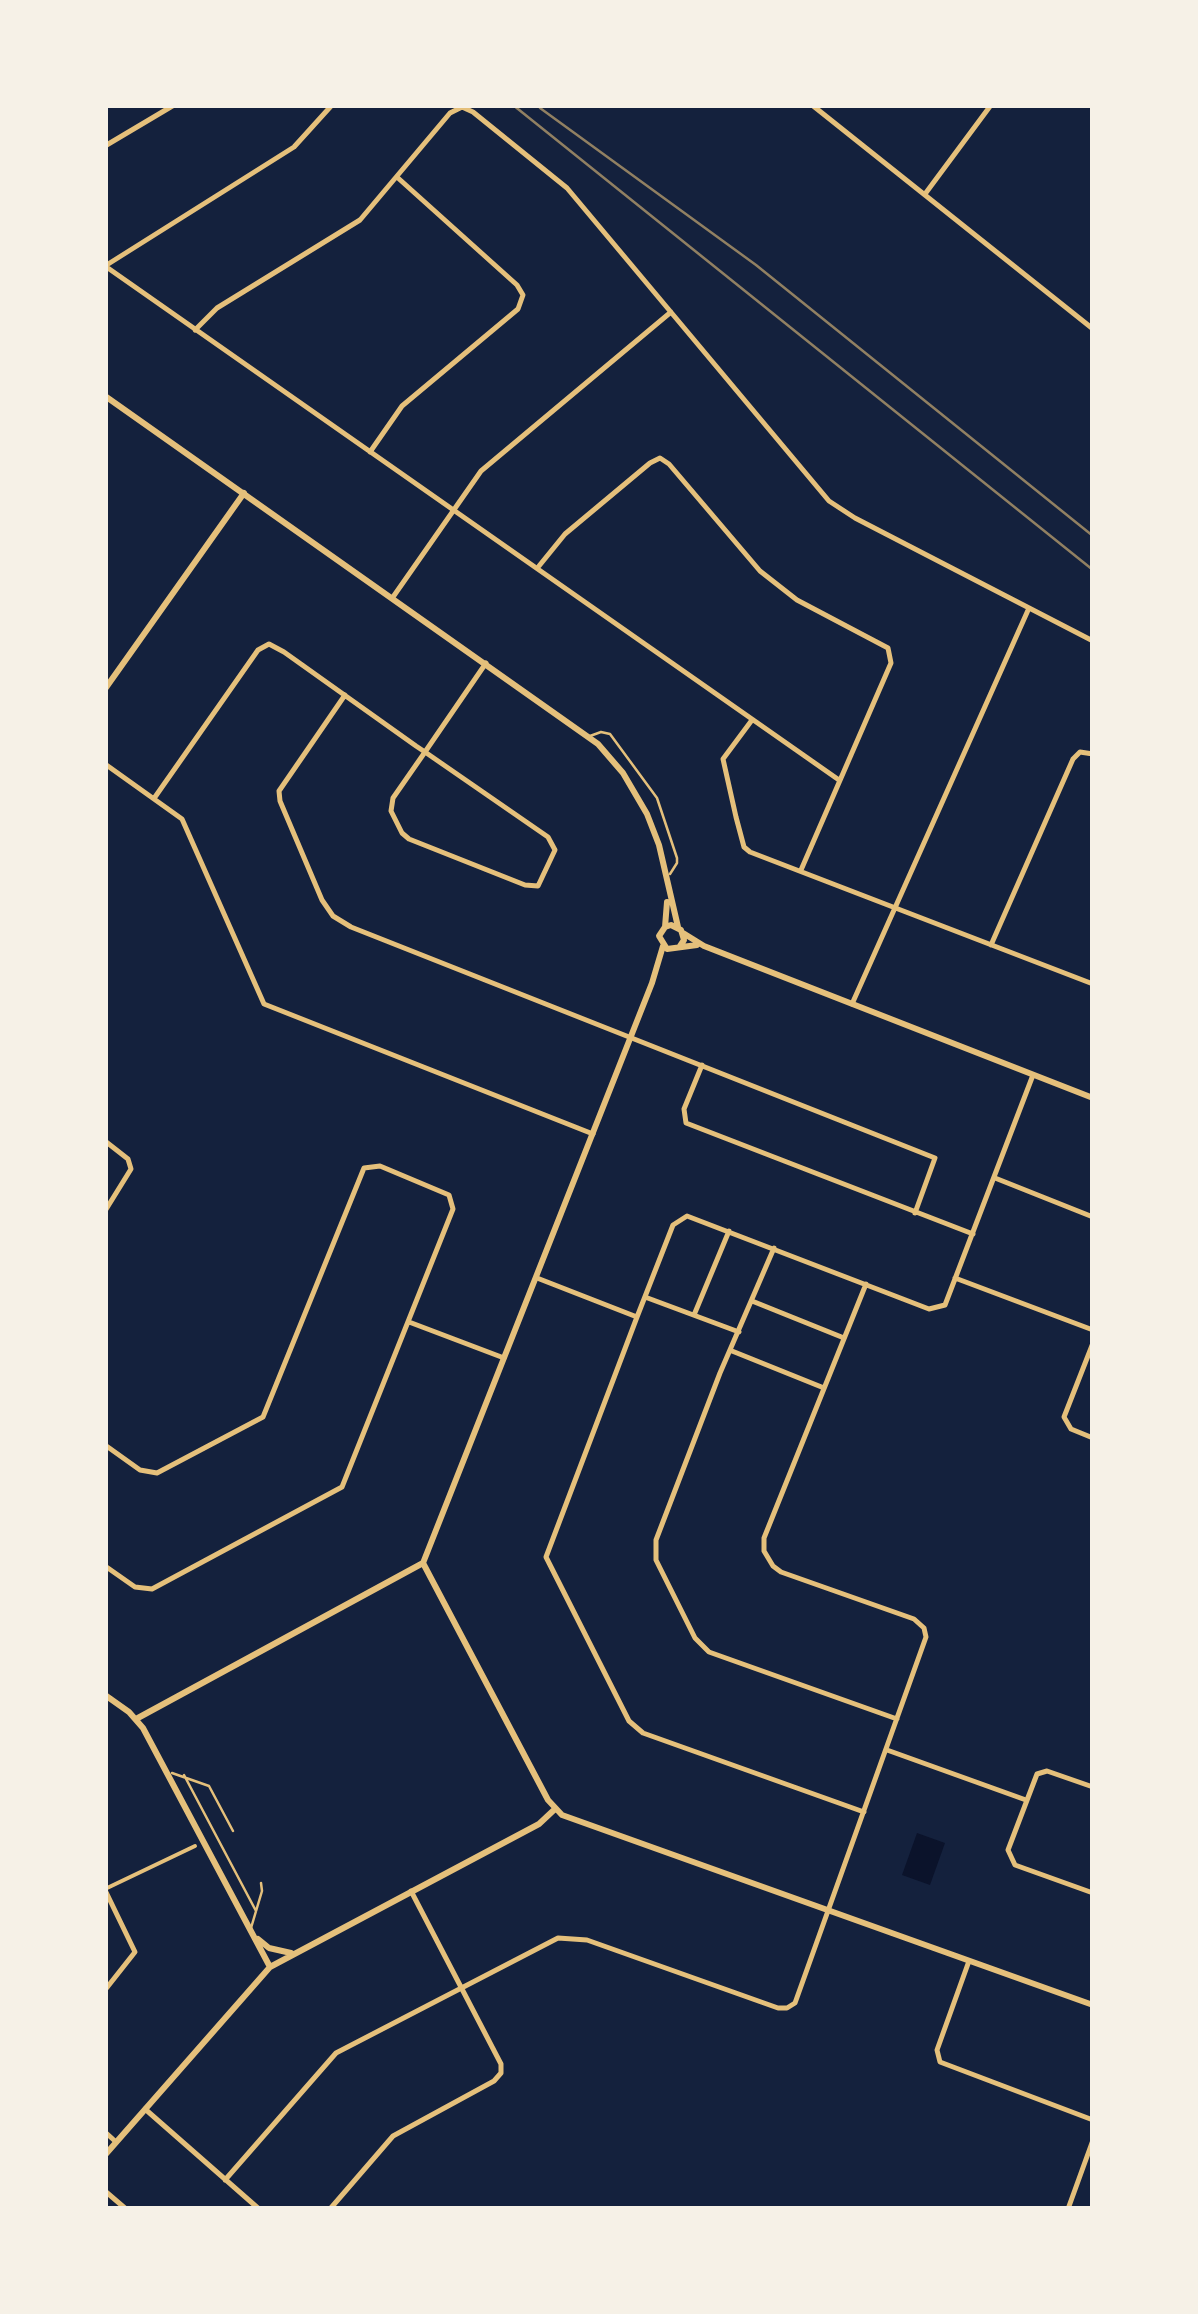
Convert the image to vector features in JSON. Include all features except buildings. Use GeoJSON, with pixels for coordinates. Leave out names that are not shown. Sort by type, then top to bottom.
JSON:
{"type":"FeatureCollection","features":[{"type":"Feature","properties":{"kind":"street"},"geometry":{"type":"LineString","coordinates":[[105,146],[174,105]]}},
{"type":"Feature","properties":{"kind":"street"},"geometry":{"type":"LineString","coordinates":[[332,105],[294,147],[105,266],[839,780]]}},
{"type":"Feature","properties":{"kind":"street"},"geometry":{"type":"LineString","coordinates":[[812,105],[1093,328]]}},
{"type":"Feature","properties":{"kind":"street"},"geometry":{"type":"LineString","coordinates":[[925,194],[991,105]]}},
{"type":"Feature","properties":{"kind":"street"},"geometry":{"type":"LineString","coordinates":[[195,330],[217,308],[360,220],[450,112],[462,107],[567,188],[829,501],[1093,641]]}},
{"type":"Feature","properties":{"kind":"street"},"geometry":{"type":"LineString","coordinates":[[370,452],[402,406],[518,309],[523,295],[517,285],[398,178]]}},
{"type":"Feature","properties":{"kind":"street"},"geometry":{"type":"LineString","coordinates":[[392,597],[488,464],[671,312]]}},
{"type":"Feature","properties":{"kind":"street"},"geometry":{"type":"LineString","coordinates":[[105,396],[589,737],[624,773],[642,802],[659,845],[681,930],[677,948],[655,977]]}},
{"type":"Feature","properties":{"kind":"street"},"geometry":{"type":"LineString","coordinates":[[538,567],[557,541],[660,458],[666,460],[760,572],[797,600],[891,652],[891,663],[800,870]]}},
{"type":"Feature","properties":{"kind":"street"},"geometry":{"type":"LineString","coordinates":[[105,689],[244,493]]}},
{"type":"Feature","properties":{"kind":"street"},"geometry":{"type":"LineString","coordinates":[[852,1004],[1029,608]]}},
{"type":"Feature","properties":{"kind":"street"},"geometry":{"type":"LineString","coordinates":[[155,797],[263,646],[274,646],[425,752],[552,840],[555,850],[538,886],[525,885],[415,842],[402,833],[391,804],[425,752],[486,663]]}},
{"type":"Feature","properties":{"kind":"street"},"geometry":{"type":"LineString","coordinates":[[345,696],[279,791],[322,900],[333,916],[352,927],[935,1158],[916,1213]]}},
{"type":"Feature","properties":{"kind":"street"},"geometry":{"type":"LineString","coordinates":[[752,720],[723,758],[744,847],[750,852],[1093,984]]}},
{"type":"Feature","properties":{"kind":"street"},"geometry":{"type":"LineString","coordinates":[[992,944],[1073,758],[1080,752],[1093,754]]}},
{"type":"Feature","properties":{"kind":"street"},"geometry":{"type":"LineString","coordinates":[[105,764],[176,812],[185,824],[264,1004],[593,1134]]}},
{"type":"Feature","properties":{"kind":"street"},"geometry":{"type":"LineString","coordinates":[[136,1719],[423,1563],[655,977],[663,946],[659,936],[664,927],[666,882]]}},
{"type":"Feature","properties":{"kind":"street"},"geometry":{"type":"LineString","coordinates":[[664,927],[681,930],[704,946],[1093,1098]]}},
{"type":"Feature","properties":{"kind":"street"},"geometry":{"type":"LineString","coordinates":[[663,946],[704,946]]}},
{"type":"Feature","properties":{"kind":"street"},"geometry":{"type":"LineString","coordinates":[[702,1066],[684,1108],[686,1124],[973,1234]]}},
{"type":"Feature","properties":{"kind":"street"},"geometry":{"type":"LineString","coordinates":[[864,1812],[634,1728],[549,1567],[548,1547],[678,1218],[694,1217],[929,1309],[938,1309],[949,1299],[1034,1075]]}},
{"type":"Feature","properties":{"kind":"street"},"geometry":{"type":"LineString","coordinates":[[105,1142],[128,1159],[132,1169],[105,1211]]}},
{"type":"Feature","properties":{"kind":"street"},"geometry":{"type":"LineString","coordinates":[[105,1446],[140,1470],[157,1473],[263,1416],[360,1173],[372,1164],[444,1191],[453,1209],[348,1477],[338,1491],[152,1588],[135,1587],[105,1566]]}},
{"type":"Feature","properties":{"kind":"street"},"geometry":{"type":"LineString","coordinates":[[994,1178],[1093,1217]]}},
{"type":"Feature","properties":{"kind":"street"},"geometry":{"type":"LineString","coordinates":[[694,1316],[729,1231]]}},
{"type":"Feature","properties":{"kind":"street"},"geometry":{"type":"LineString","coordinates":[[774,1248],[656,1540],[655,1553],[695,1638],[709,1652],[897,1719]]}},
{"type":"Feature","properties":{"kind":"street"},"geometry":{"type":"LineString","coordinates":[[537,1278],[637,1317]]}},
{"type":"Feature","properties":{"kind":"street"},"geometry":{"type":"LineString","coordinates":[[956,1278],[1093,1330]]}},
{"type":"Feature","properties":{"kind":"street"},"geometry":{"type":"LineString","coordinates":[[225,2180],[336,2054],[553,1940],[575,1936],[785,2008],[796,2000],[925,1641],[922,1624],[914,1619],[782,1572],[772,1566],[764,1551],[764,1538],[866,1284]]}},
{"type":"Feature","properties":{"kind":"street"},"geometry":{"type":"LineString","coordinates":[[645,1297],[739,1332]]}},
{"type":"Feature","properties":{"kind":"street"},"geometry":{"type":"LineString","coordinates":[[752,1301],[844,1338]]}},
{"type":"Feature","properties":{"kind":"street"},"geometry":{"type":"LineString","coordinates":[[408,1322],[505,1359]]}},
{"type":"Feature","properties":{"kind":"street"},"geometry":{"type":"LineString","coordinates":[[1093,1343],[1064,1418],[1071,1429],[1093,1438]]}},
{"type":"Feature","properties":{"kind":"street"},"geometry":{"type":"LineString","coordinates":[[732,1351],[824,1388]]}},
{"type":"Feature","properties":{"kind":"street"},"geometry":{"type":"LineString","coordinates":[[423,1563],[556,1809],[580,1822],[1093,2006]]}},
{"type":"Feature","properties":{"kind":"street"},"geometry":{"type":"LineString","coordinates":[[105,1696],[136,1719],[270,1967]]}},
{"type":"Feature","properties":{"kind":"street"},"geometry":{"type":"LineString","coordinates":[[886,1750],[1026,1800]]}},
{"type":"Feature","properties":{"kind":"street"},"geometry":{"type":"LineString","coordinates":[[1093,1786],[1044,1771],[1034,1777],[1008,1850],[1012,1862],[1093,1893]]}},
{"type":"Feature","properties":{"kind":"street"},"geometry":{"type":"LineString","coordinates":[[105,2155],[270,1967],[539,1824],[556,1809]]}},
{"type":"Feature","properties":{"kind":"street"},"geometry":{"type":"LineString","coordinates":[[105,1990],[135,1952],[105,1890],[195,1846]]}},
{"type":"Feature","properties":{"kind":"street"},"geometry":{"type":"LineString","coordinates":[[330,2209],[394,2136],[500,2076],[501,2064],[411,1890]]}},
{"type":"Feature","properties":{"kind":"street"},"geometry":{"type":"LineString","coordinates":[[252,1932],[269,1948],[292,1953]]}},
{"type":"Feature","properties":{"kind":"street"},"geometry":{"type":"LineString","coordinates":[[969,1961],[937,2050],[940,2062],[1093,2120]]}},
{"type":"Feature","properties":{"kind":"street"},"geometry":{"type":"LineString","coordinates":[[145,2108],[259,2209]]}},
{"type":"Feature","properties":{"kind":"street"},"geometry":{"type":"LineString","coordinates":[[105,2132],[116,2142]]}},
{"type":"Feature","properties":{"kind":"street"},"geometry":{"type":"LineString","coordinates":[[1068,2209],[1093,2140]]}},
{"type":"Feature","properties":{"kind":"street"},"geometry":{"type":"LineString","coordinates":[[105,2191],[126,2209]]}},
{"type":"Feature","properties":{"kind":"lane"},"geometry":{"type":"LineString","coordinates":[[589,737],[601,732],[610,734],[657,798],[677,858],[666,882]]}},
{"type":"Feature","properties":{"kind":"lane"},"geometry":{"type":"LineString","coordinates":[[165,1772],[209,1786],[233,1831]]}},
{"type":"Feature","properties":{"kind":"lane"},"geometry":{"type":"LineString","coordinates":[[184,1775],[256,1911]]}},
{"type":"Feature","properties":{"kind":"lane"},"geometry":{"type":"LineString","coordinates":[[252,1932],[261,1883]]}},
{"type":"Feature","properties":{"kind":"water"},"geometry":{"type":"Polygon","coordinates":[[[917,1833],[945,1843],[930,1885],[902,1875],[917,1833]]]}},
{"type":"Feature","properties":{"kind":"railway"},"geometry":{"type":"LineString","coordinates":[[513,105],[1093,570]]}},
{"type":"Feature","properties":{"kind":"railway"},"geometry":{"type":"LineString","coordinates":[[540,108],[756,265],[1093,536]]}}]}
